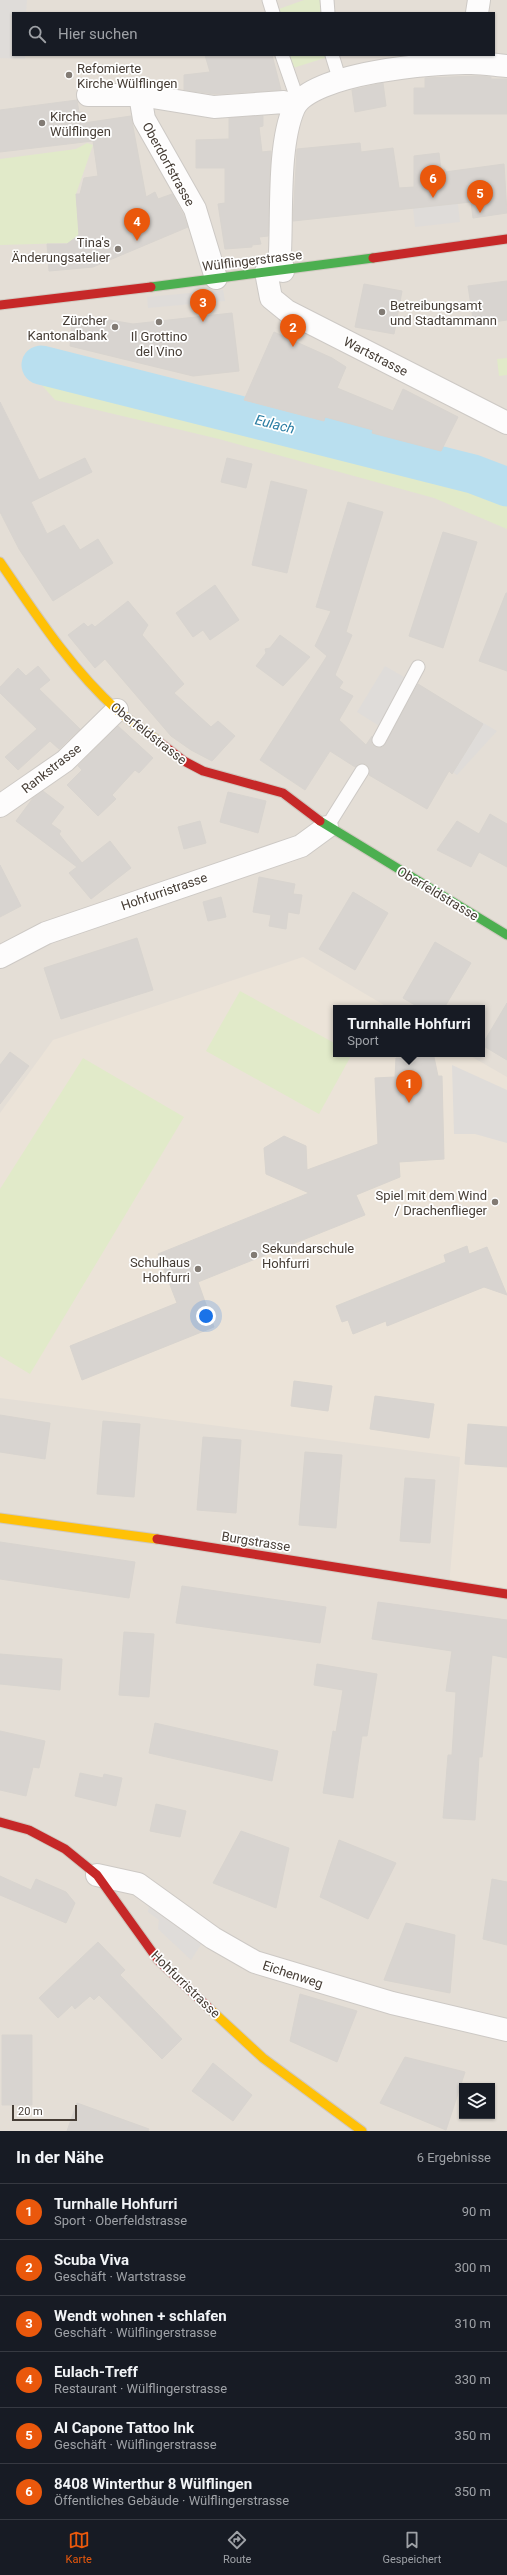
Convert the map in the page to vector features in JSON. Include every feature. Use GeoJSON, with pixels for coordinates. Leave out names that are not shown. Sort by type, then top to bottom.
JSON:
{"type":"FeatureCollection","features":[{"type":"Feature","properties":{"kind":"street"},"geometry":{"type":"LineString","coordinates":[[477,12],[479,0]]}},
{"type":"Feature","properties":{"kind":"street"},"geometry":{"type":"LineString","coordinates":[[274,272],[280,252],[285,138],[296,104],[314,89],[340,81],[422,64],[472,59],[507,66]]}},
{"type":"Feature","properties":{"kind":"street"},"geometry":{"type":"LineString","coordinates":[[88,95],[140,95],[214,107],[284,102],[296,104]]}},
{"type":"Feature","properties":{"kind":"street","name":"Oberdorfstrasse"},"geometry":{"type":"LineString","coordinates":[[140,95],[144,119],[195,209],[216,278]]}},
{"type":"Feature","properties":{"kind":"street","name":"Wülflingerstrasse"},"geometry":{"type":"LineString","coordinates":[[0,305],[274,272],[507,239]]}},
{"type":"Feature","properties":{"kind":"street","name":"Wartstrasse"},"geometry":{"type":"LineString","coordinates":[[274,272],[271,298],[286,311],[507,423]]}},
{"type":"Feature","properties":{"kind":"street","name":"Oberfeldstrasse"},"geometry":{"type":"LineString","coordinates":[[0,562],[39,619],[90,682],[117,710],[184,761],[203,771],[283,793],[302,805],[327,827],[507,935]]}},
{"type":"Feature","properties":{"kind":"street","name":"Rankstrasse"},"geometry":{"type":"LineString","coordinates":[[0,806],[65,761],[117,710]]}},
{"type":"Feature","properties":{"kind":"street","name":"Hohfurristrasse"},"geometry":{"type":"LineString","coordinates":[[0,957],[53,930],[302,846],[327,827]]}},
{"type":"Feature","properties":{"kind":"street","name":"Burgstrasse"},"geometry":{"type":"LineString","coordinates":[[0,1518],[177,1542],[507,1594]]}},
{"type":"Feature","properties":{"kind":"street","name":"Hohfurristrasse"},"geometry":{"type":"LineString","coordinates":[[0,1822],[29,1830],[65,1849],[97,1875],[158,1960],[263,2058],[362,2131]]}},
{"type":"Feature","properties":{"kind":"street","name":"Eichenweg"},"geometry":{"type":"LineString","coordinates":[[97,1875],[138,1884],[213,1938],[255,1962],[392,2003],[507,2030]]}},
{"type":"Feature","properties":{"kind":"lane"},"geometry":{"type":"LineString","coordinates":[[269,0],[273,12]]}},
{"type":"Feature","properties":{"kind":"lane"},"geometry":{"type":"LineString","coordinates":[[327,0],[328,12]]}},
{"type":"Feature","properties":{"kind":"lane"},"geometry":{"type":"LineString","coordinates":[[282,56],[296,104]]}},
{"type":"Feature","properties":{"kind":"lane"},"geometry":{"type":"LineString","coordinates":[[332,56],[340,81]]}},
{"type":"Feature","properties":{"kind":"lane"},"geometry":{"type":"LineString","coordinates":[[379,740],[418,667]]}},
{"type":"Feature","properties":{"kind":"lane"},"geometry":{"type":"LineString","coordinates":[[327,827],[362,771]]}},
{"type":"Feature","properties":{"kind":"shaded area"},"geometry":{"type":"Polygon","coordinates":[[[0,0],[507,0],[507,2131],[0,2131],[0,0]]]}},
{"type":"Feature","properties":{"kind":"shaded area"},"geometry":{"type":"Polygon","coordinates":[[[0,0],[27,0],[26,12],[12,12],[12,56],[25,56],[25,59],[0,58],[0,0]]]}},
{"type":"Feature","properties":{"kind":"shaded area"},"geometry":{"type":"Polygon","coordinates":[[[456,187],[460,222],[415,227],[413,208],[448,204],[447,189],[456,187]]]}},
{"type":"Feature","properties":{"kind":"shaded area"},"geometry":{"type":"Polygon","coordinates":[[[223,290],[225,301],[148,308],[147,297],[223,290]]]}},
{"type":"Feature","properties":{"kind":"shaded area"},"geometry":{"type":"Polygon","coordinates":[[[385,666],[497,731],[457,775],[357,712],[385,666]]]}},
{"type":"Feature","properties":{"kind":"shaded area","name":"Sekundarschule Hohfurri"},"geometry":{"type":"Polygon","coordinates":[[[303,957],[384,1005],[333,1005],[333,1057],[472,1057],[507,1077],[507,1594],[449,1586],[460,1457],[0,1398],[0,1113],[53,1040],[303,957]]]}},
{"type":"Feature","properties":{"kind":"shaded area"},"geometry":{"type":"Polygon","coordinates":[[[452,1065],[507,1090],[507,1143],[475,1134],[454,1134],[452,1065]]]}},
{"type":"Feature","properties":{"kind":"shaded area"},"geometry":{"type":"Polygon","coordinates":[[[149,1904],[202,1943],[191,1960],[158,1929],[159,1920],[148,1912],[149,1904]]]}},
{"type":"Feature","properties":{"kind":"green space"},"geometry":{"type":"Polygon","coordinates":[[[304,0],[322,0],[324,12],[280,12],[279,9],[304,0]]]}},
{"type":"Feature","properties":{"kind":"green space"},"geometry":{"type":"Polygon","coordinates":[[[287,56],[328,57],[293,68],[287,56]]]}},
{"type":"Feature","properties":{"kind":"green space"},"geometry":{"type":"Polygon","coordinates":[[[87,143],[93,145],[76,194],[79,234],[70,243],[0,245],[0,159],[76,149],[87,143]]]}},
{"type":"Feature","properties":{"kind":"green space"},"geometry":{"type":"Polygon","coordinates":[[[507,358],[507,375],[499,376],[497,359],[507,358]]]}},
{"type":"Feature","properties":{"kind":"green space"},"geometry":{"type":"Polygon","coordinates":[[[41,372],[217,417],[507,496],[507,529],[434,498],[219,439],[55,400],[40,383],[41,372]]]}},
{"type":"Feature","properties":{"kind":"green space"},"geometry":{"type":"Polygon","coordinates":[[[240,991],[333,1042],[333,1057],[350,1057],[319,1114],[206,1051],[240,991]]]}},
{"type":"Feature","properties":{"kind":"green space"},"geometry":{"type":"Polygon","coordinates":[[[83,1058],[184,1117],[30,1374],[0,1356],[0,1189],[83,1058]]]}},
{"type":"Feature","properties":{"kind":"building"},"geometry":{"type":"Polygon","coordinates":[[[205,56],[272,56],[281,90],[215,94],[184,90],[184,75],[210,72],[205,56]]]}},
{"type":"Feature","properties":{"kind":"building"},"geometry":{"type":"Polygon","coordinates":[[[475,76],[491,77],[491,79],[507,79],[507,114],[414,114],[414,88],[425,88],[425,78],[475,76]]]}},
{"type":"Feature","properties":{"kind":"building"},"geometry":{"type":"Polygon","coordinates":[[[383,83],[386,106],[355,112],[352,90],[383,83]]]}},
{"type":"Feature","properties":{"kind":"building"},"geometry":{"type":"Polygon","coordinates":[[[77,100],[79,112],[83,112],[84,123],[131,116],[146,197],[155,192],[158,199],[172,194],[188,227],[93,267],[49,271],[47,244],[67,244],[79,235],[76,194],[80,194],[84,178],[98,176],[93,141],[0,152],[0,110],[77,100]]]}},
{"type":"Feature","properties":{"kind":"building"},"geometry":{"type":"Polygon","coordinates":[[[263,116],[263,126],[259,127],[262,152],[271,151],[268,236],[259,237],[261,244],[252,245],[252,247],[225,249],[218,204],[225,203],[225,168],[196,168],[196,140],[229,139],[229,118],[263,116]]]}},
{"type":"Feature","properties":{"kind":"building"},"geometry":{"type":"Polygon","coordinates":[[[360,143],[361,152],[393,148],[399,188],[414,187],[414,156],[439,153],[441,170],[445,169],[445,172],[504,164],[507,213],[473,218],[471,202],[293,221],[297,149],[360,143]]]}},
{"type":"Feature","properties":{"kind":"building"},"geometry":{"type":"Polygon","coordinates":[[[507,281],[507,320],[474,325],[468,286],[507,281]]]}},
{"type":"Feature","properties":{"kind":"building"},"geometry":{"type":"Polygon","coordinates":[[[364,284],[402,291],[394,334],[355,327],[364,284]]]}},
{"type":"Feature","properties":{"kind":"building"},"geometry":{"type":"Polygon","coordinates":[[[232,313],[239,371],[193,376],[70,346],[72,320],[104,323],[104,319],[133,324],[232,313]]]}},
{"type":"Feature","properties":{"kind":"building"},"geometry":{"type":"Polygon","coordinates":[[[274,332],[332,358],[346,367],[337,388],[393,411],[403,389],[458,417],[441,451],[372,433],[373,430],[325,417],[324,421],[244,400],[274,332]]]}},
{"type":"Feature","properties":{"kind":"building"},"geometry":{"type":"Polygon","coordinates":[[[0,402],[39,480],[85,458],[92,472],[31,502],[47,534],[64,525],[80,550],[98,539],[113,563],[53,601],[19,549],[0,512],[0,402]]]}},
{"type":"Feature","properties":{"kind":"building"},"geometry":{"type":"Polygon","coordinates":[[[227,458],[252,464],[246,488],[221,482],[227,458]]]}},
{"type":"Feature","properties":{"kind":"building"},"geometry":{"type":"Polygon","coordinates":[[[271,481],[307,490],[287,573],[252,565],[271,481]]]}},
{"type":"Feature","properties":{"kind":"building"},"geometry":{"type":"Polygon","coordinates":[[[348,502],[383,512],[346,632],[352,635],[335,675],[343,682],[339,688],[353,696],[339,720],[366,745],[372,736],[372,745],[379,748],[383,747],[418,684],[483,724],[452,774],[449,771],[427,809],[369,775],[369,768],[366,764],[359,764],[355,767],[330,751],[305,790],[260,760],[327,656],[315,646],[331,611],[316,607],[348,502]]]}},
{"type":"Feature","properties":{"kind":"building"},"geometry":{"type":"Polygon","coordinates":[[[443,532],[477,542],[443,648],[409,636],[443,532]]]}},
{"type":"Feature","properties":{"kind":"building"},"geometry":{"type":"Polygon","coordinates":[[[215,585],[239,620],[210,640],[203,630],[193,637],[176,613],[215,585]]]}},
{"type":"Feature","properties":{"kind":"building"},"geometry":{"type":"Polygon","coordinates":[[[507,593],[507,671],[479,661],[507,593]]]}},
{"type":"Feature","properties":{"kind":"building"},"geometry":{"type":"Polygon","coordinates":[[[128,601],[148,625],[142,635],[184,684],[174,693],[211,727],[218,721],[235,736],[212,761],[191,750],[171,736],[105,659],[95,668],[68,635],[84,623],[88,627],[92,624],[95,627],[128,601]]]}},
{"type":"Feature","properties":{"kind":"building"},"geometry":{"type":"Polygon","coordinates":[[[280,635],[310,657],[283,686],[256,666],[266,653],[265,649],[270,648],[280,635]]]}},
{"type":"Feature","properties":{"kind":"building"},"geometry":{"type":"Polygon","coordinates":[[[38,666],[50,680],[39,689],[80,729],[59,749],[50,741],[18,770],[5,757],[37,729],[0,693],[0,687],[18,668],[26,676],[38,666]]]}},
{"type":"Feature","properties":{"kind":"building"},"geometry":{"type":"Polygon","coordinates":[[[118,726],[153,758],[139,773],[135,770],[112,795],[116,799],[98,816],[67,785],[82,770],[78,766],[118,726]]]}},
{"type":"Feature","properties":{"kind":"building"},"geometry":{"type":"Polygon","coordinates":[[[43,791],[64,807],[51,824],[61,831],[59,834],[82,863],[110,841],[131,868],[91,899],[69,873],[77,867],[16,821],[33,798],[43,791]]]}},
{"type":"Feature","properties":{"kind":"building"},"geometry":{"type":"Polygon","coordinates":[[[228,792],[266,801],[258,833],[220,822],[228,792]]]}},
{"type":"Feature","properties":{"kind":"building"},"geometry":{"type":"Polygon","coordinates":[[[490,814],[507,824],[507,867],[479,852],[471,867],[437,850],[457,821],[479,834],[490,814]]]}},
{"type":"Feature","properties":{"kind":"building"},"geometry":{"type":"Polygon","coordinates":[[[200,821],[206,843],[184,849],[178,827],[200,821]]]}},
{"type":"Feature","properties":{"kind":"building"},"geometry":{"type":"Polygon","coordinates":[[[0,865],[21,906],[0,917],[0,865]]]}},
{"type":"Feature","properties":{"kind":"building"},"geometry":{"type":"Polygon","coordinates":[[[259,877],[295,884],[293,894],[302,895],[299,914],[288,912],[286,929],[269,926],[271,915],[253,912],[259,877]]]}},
{"type":"Feature","properties":{"kind":"building"},"geometry":{"type":"Polygon","coordinates":[[[353,892],[388,913],[355,970],[319,949],[353,892]]]}},
{"type":"Feature","properties":{"kind":"building"},"geometry":{"type":"Polygon","coordinates":[[[221,897],[226,917],[208,921],[203,902],[221,897]]]}},
{"type":"Feature","properties":{"kind":"building"},"geometry":{"type":"Polygon","coordinates":[[[137,938],[153,990],[61,1019],[44,968],[137,938]]]}},
{"type":"Feature","properties":{"kind":"building"},"geometry":{"type":"Polygon","coordinates":[[[435,942],[471,963],[446,1005],[415,1005],[403,998],[435,942]]]}},
{"type":"Feature","properties":{"kind":"building"},"geometry":{"type":"Polygon","coordinates":[[[507,1003],[507,1060],[485,1047],[485,1040],[507,1003]]]}},
{"type":"Feature","properties":{"kind":"building"},"geometry":{"type":"Polygon","coordinates":[[[10,1052],[29,1066],[0,1104],[0,1065],[10,1052]]]}},
{"type":"Feature","properties":{"kind":"building","name":"Schulhaus Hohfurri"},"geometry":{"type":"Polygon","coordinates":[[[434,1057],[438,1076],[442,1076],[444,1159],[399,1162],[400,1177],[356,1195],[365,1215],[198,1282],[214,1327],[82,1380],[70,1346],[177,1303],[158,1254],[309,1193],[266,1174],[264,1148],[284,1136],[306,1146],[307,1170],[378,1144],[375,1078],[395,1077],[396,1058],[434,1057]]]}},
{"type":"Feature","properties":{"kind":"building"},"geometry":{"type":"Polygon","coordinates":[[[467,1246],[469,1254],[487,1247],[507,1295],[484,1287],[387,1326],[386,1321],[353,1334],[348,1320],[342,1322],[336,1306],[446,1262],[444,1255],[467,1246]]]}},
{"type":"Feature","properties":{"kind":"building"},"geometry":{"type":"Polygon","coordinates":[[[294,1381],[332,1386],[328,1411],[291,1406],[294,1381]]]}},
{"type":"Feature","properties":{"kind":"building"},"geometry":{"type":"Polygon","coordinates":[[[375,1396],[434,1404],[429,1438],[370,1429],[375,1396]]]}},
{"type":"Feature","properties":{"kind":"building"},"geometry":{"type":"Polygon","coordinates":[[[0,1415],[50,1423],[45,1459],[0,1452],[0,1415]]]}},
{"type":"Feature","properties":{"kind":"building"},"geometry":{"type":"Polygon","coordinates":[[[103,1421],[140,1424],[134,1497],[97,1494],[103,1421]]]}},
{"type":"Feature","properties":{"kind":"building"},"geometry":{"type":"Polygon","coordinates":[[[468,1424],[507,1427],[507,1467],[465,1464],[468,1424]]]}},
{"type":"Feature","properties":{"kind":"building"},"geometry":{"type":"Polygon","coordinates":[[[203,1437],[241,1440],[236,1513],[197,1510],[203,1437]]]}},
{"type":"Feature","properties":{"kind":"building"},"geometry":{"type":"Polygon","coordinates":[[[305,1452],[342,1455],[336,1528],[299,1525],[305,1452]]]}},
{"type":"Feature","properties":{"kind":"building"},"geometry":{"type":"Polygon","coordinates":[[[405,1478],[435,1480],[430,1543],[400,1541],[405,1478]]]}},
{"type":"Feature","properties":{"kind":"building"},"geometry":{"type":"Polygon","coordinates":[[[0,1542],[135,1562],[129,1598],[0,1579],[0,1542]]]}},
{"type":"Feature","properties":{"kind":"building"},"geometry":{"type":"Polygon","coordinates":[[[182,1586],[326,1607],[320,1643],[176,1623],[182,1586]]]}},
{"type":"Feature","properties":{"kind":"building"},"geometry":{"type":"Polygon","coordinates":[[[378,1602],[507,1620],[507,1658],[492,1655],[482,1757],[479,1757],[475,1820],[443,1818],[448,1755],[452,1755],[456,1692],[446,1691],[452,1651],[372,1639],[378,1602]]]}},
{"type":"Feature","properties":{"kind":"building"},"geometry":{"type":"Polygon","coordinates":[[[124,1632],[154,1634],[149,1697],[119,1695],[124,1632]]]}},
{"type":"Feature","properties":{"kind":"building"},"geometry":{"type":"Polygon","coordinates":[[[0,1654],[62,1659],[60,1690],[0,1684],[0,1654]]]}},
{"type":"Feature","properties":{"kind":"building"},"geometry":{"type":"Polygon","coordinates":[[[317,1664],[377,1674],[367,1736],[362,1736],[353,1798],[323,1793],[333,1731],[336,1732],[343,1690],[314,1685],[317,1664]]]}},
{"type":"Feature","properties":{"kind":"building"},"geometry":{"type":"Polygon","coordinates":[[[155,1723],[278,1751],[272,1781],[149,1753],[155,1723]]]}},
{"type":"Feature","properties":{"kind":"building"},"geometry":{"type":"Polygon","coordinates":[[[0,1731],[45,1741],[39,1768],[33,1767],[26,1796],[0,1790],[0,1731]]]}},
{"type":"Feature","properties":{"kind":"building"},"geometry":{"type":"Polygon","coordinates":[[[80,1773],[103,1778],[104,1774],[122,1778],[116,1806],[75,1796],[80,1773]]]}},
{"type":"Feature","properties":{"kind":"building"},"geometry":{"type":"Polygon","coordinates":[[[156,1804],[186,1811],[180,1837],[150,1831],[156,1804]]]}},
{"type":"Feature","properties":{"kind":"building"},"geometry":{"type":"Polygon","coordinates":[[[241,1831],[289,1848],[276,1908],[213,1883],[241,1831]]]}},
{"type":"Feature","properties":{"kind":"building"},"geometry":{"type":"Polygon","coordinates":[[[339,1840],[396,1863],[368,1919],[320,1897],[339,1840]]]}},
{"type":"Feature","properties":{"kind":"building"},"geometry":{"type":"Polygon","coordinates":[[[0,1876],[31,1890],[36,1879],[66,1892],[75,1903],[66,1923],[0,1895],[0,1876]]]}},
{"type":"Feature","properties":{"kind":"building"},"geometry":{"type":"Polygon","coordinates":[[[492,1879],[507,1882],[507,1945],[483,1939],[492,1879]]]}},
{"type":"Feature","properties":{"kind":"building"},"geometry":{"type":"Polygon","coordinates":[[[406,1923],[455,1935],[450,1993],[384,1980],[406,1923]]]}},
{"type":"Feature","properties":{"kind":"building"},"geometry":{"type":"Polygon","coordinates":[[[98,1942],[125,1970],[120,1975],[182,2039],[162,2059],[99,1995],[94,2000],[90,1996],[75,2009],[72,2005],[58,2018],[39,1998],[98,1942]]]}},
{"type":"Feature","properties":{"kind":"building"},"geometry":{"type":"Polygon","coordinates":[[[300,1994],[357,2011],[337,2062],[290,2041],[300,1994]]]}},
{"type":"Feature","properties":{"kind":"building"},"geometry":{"type":"Polygon","coordinates":[[[2,2035],[32,2035],[32,2105],[2,2105],[2,2035]]]}},
{"type":"Feature","properties":{"kind":"building"},"geometry":{"type":"Polygon","coordinates":[[[405,2057],[465,2072],[461,2083],[459,2083],[459,2090],[446,2130],[380,2103],[405,2057]]]}},
{"type":"Feature","properties":{"kind":"building"},"geometry":{"type":"Polygon","coordinates":[[[213,2063],[252,2095],[233,2121],[192,2091],[213,2063]]]}},
{"type":"Feature","properties":{"kind":"building"},"geometry":{"type":"Polygon","coordinates":[[[77,2103],[149,2129],[148,2131],[67,2131],[77,2103]]]}},
{"type":"Feature","properties":{"kind":"waterway","name":"Eulach"},"geometry":{"type":"LineString","coordinates":[[41,365],[473,474],[507,487]]}},
{"type":"Feature","properties":{"kind":"traffic: fast"},"geometry":{"type":"LineString","coordinates":[[151,287],[373,258]]}},
{"type":"Feature","properties":{"kind":"traffic: fast"},"geometry":{"type":"LineString","coordinates":[[320,821],[507,935]]}},
{"type":"Feature","properties":{"kind":"traffic: slow"},"geometry":{"type":"LineString","coordinates":[[0,562],[54,640],[84,677],[117,710],[158,741]]}},
{"type":"Feature","properties":{"kind":"traffic: slow"},"geometry":{"type":"LineString","coordinates":[[0,1518],[157,1539]]}},
{"type":"Feature","properties":{"kind":"traffic: slow"},"geometry":{"type":"LineString","coordinates":[[211,2010],[263,2058],[362,2131]]}},
{"type":"Feature","properties":{"kind":"traffic: jam"},"geometry":{"type":"LineString","coordinates":[[373,258],[507,239]]}},
{"type":"Feature","properties":{"kind":"traffic: jam"},"geometry":{"type":"LineString","coordinates":[[0,305],[151,287]]}},
{"type":"Feature","properties":{"kind":"traffic: jam"},"geometry":{"type":"LineString","coordinates":[[158,741],[184,761],[203,771],[283,793],[320,821]]}},
{"type":"Feature","properties":{"kind":"traffic: jam"},"geometry":{"type":"LineString","coordinates":[[157,1539],[507,1594]]}},
{"type":"Feature","properties":{"kind":"traffic: jam"},"geometry":{"type":"LineString","coordinates":[[0,1822],[29,1830],[65,1849],[97,1875],[158,1960],[211,2010]]}},
{"type":"Feature","properties":{"kind":"place","name":"Refomierte Kirche Wülflingen"},"geometry":{"type":"Point","coordinates":[69,75]}},
{"type":"Feature","properties":{"kind":"place","name":"Kirche Wülflingen"},"geometry":{"type":"Point","coordinates":[42,123]}},
{"type":"Feature","properties":{"kind":"place","name":"8408 Winterthur 8 Wülflingen"},"geometry":{"type":"Point","coordinates":[433,198]}},
{"type":"Feature","properties":{"kind":"place","name":"Al Capone Tattoo Ink"},"geometry":{"type":"Point","coordinates":[480,213]}},
{"type":"Feature","properties":{"kind":"place","name":"Eulach-Treff"},"geometry":{"type":"Point","coordinates":[137,241]}},
{"type":"Feature","properties":{"kind":"place","name":"Tina's Änderungsatelier"},"geometry":{"type":"Point","coordinates":[118,249]}},
{"type":"Feature","properties":{"kind":"place","name":"Betreibungsamt und Stadtammann"},"geometry":{"type":"Point","coordinates":[382,312]}},
{"type":"Feature","properties":{"kind":"place","name":"Il Grottino del Vino"},"geometry":{"type":"Point","coordinates":[159,322]}},
{"type":"Feature","properties":{"kind":"place","name":"Wendt wohnen + schlafen"},"geometry":{"type":"Point","coordinates":[203,322]}},
{"type":"Feature","properties":{"kind":"place","name":"Zürcher Kantonalbank"},"geometry":{"type":"Point","coordinates":[115,327]}},
{"type":"Feature","properties":{"kind":"place","name":"Scuba Viva"},"geometry":{"type":"Point","coordinates":[293,347]}},
{"type":"Feature","properties":{"kind":"place","name":"Turnhalle Hohfurri"},"geometry":{"type":"Point","coordinates":[409,1103]}},
{"type":"Feature","properties":{"kind":"place","name":"Spiel mit dem Wind / Drachenflieger"},"geometry":{"type":"Point","coordinates":[495,1202]}},
{"type":"Feature","properties":{"kind":"place","name":"Sekundarschule Hohfurri"},"geometry":{"type":"Point","coordinates":[254,1255]}},
{"type":"Feature","properties":{"kind":"place","name":"Schulhaus Hohfurri"},"geometry":{"type":"Point","coordinates":[198,1269]}}]}
